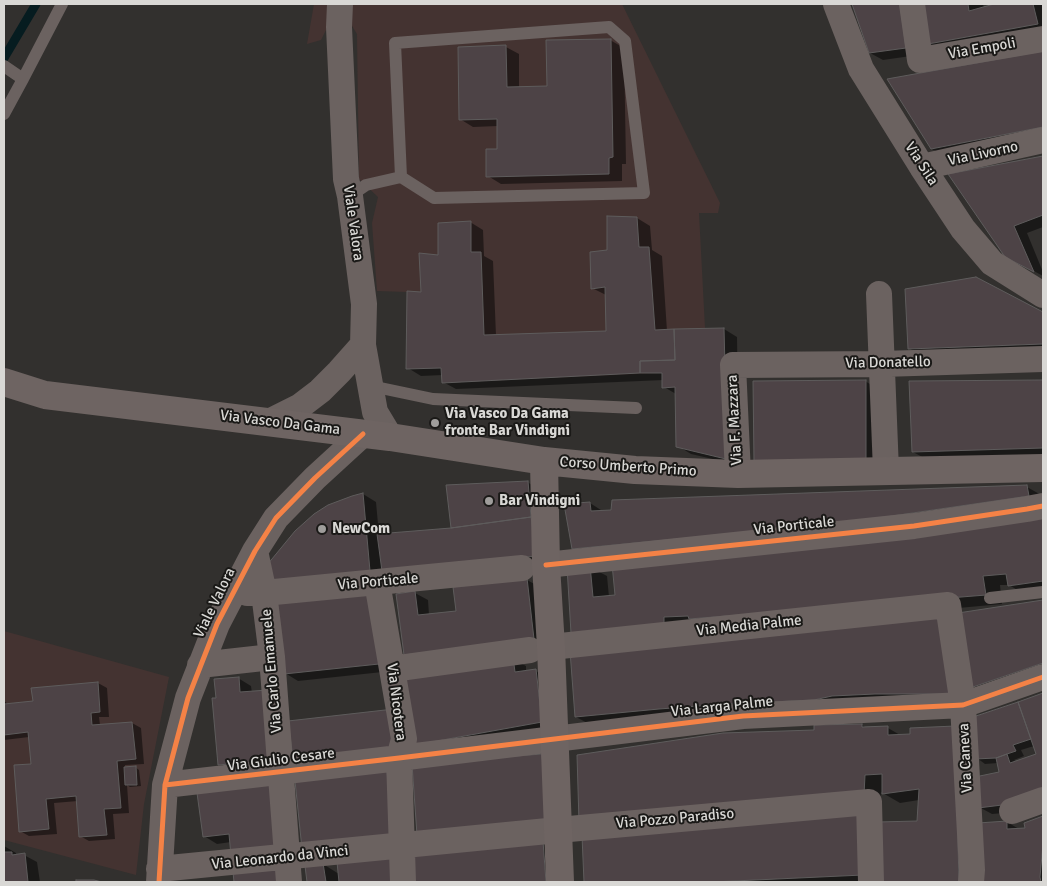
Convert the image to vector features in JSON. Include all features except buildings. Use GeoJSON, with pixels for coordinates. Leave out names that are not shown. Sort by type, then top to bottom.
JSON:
{"type":"FeatureCollection","features":[{"type":"Feature","properties":{"kind":"main road"},"geometry":{"type":"LineString","coordinates":[[4,382],[45,395]]}},
{"type":"Feature","properties":{"kind":"main road","name":"Via Vasco Da Gama"},"geometry":{"type":"LineString","coordinates":[[45,395],[390,437],[544,461]]}},
{"type":"Feature","properties":{"kind":"main road"},"geometry":{"type":"LineString","coordinates":[[4,400],[45,395]]}},
{"type":"Feature","properties":{"kind":"main road","name":"Corso Umberto Primo"},"geometry":{"type":"LineString","coordinates":[[560,882],[554,739],[541,649],[534,567],[544,461],[635,470],[738,474],[1043,468]]}},
{"type":"Feature","properties":{"kind":"street","name":"Viale Valora"},"geometry":{"type":"LineString","coordinates":[[340,4],[339,27],[346,178],[364,304],[363,345],[376,412],[390,437]]}},
{"type":"Feature","properties":{"kind":"street","name":"Via Sila"},"geometry":{"type":"LineString","coordinates":[[836,4],[861,69],[963,229],[992,263],[1043,295]]}},
{"type":"Feature","properties":{"kind":"street","name":"Via Empoli"},"geometry":{"type":"LineString","coordinates":[[912,4],[920,60],[1043,38]]}},
{"type":"Feature","properties":{"kind":"street","name":"Via Livorno"},"geometry":{"type":"LineString","coordinates":[[922,167],[1043,140]]}},
{"type":"Feature","properties":{"kind":"street"},"geometry":{"type":"LineString","coordinates":[[879,294],[886,471]]}},
{"type":"Feature","properties":{"kind":"street"},"geometry":{"type":"LineString","coordinates":[[270,422],[299,407],[320,391],[363,345]]}},
{"type":"Feature","properties":{"kind":"street","name":"Via Donatello"},"geometry":{"type":"LineString","coordinates":[[732,365],[882,364],[1043,359]]}},
{"type":"Feature","properties":{"kind":"street","name":"Via F. Mazzara"},"geometry":{"type":"LineString","coordinates":[[732,365],[738,474]]}},
{"type":"Feature","properties":{"kind":"street","name":"Viale Valora"},"geometry":{"type":"LineString","coordinates":[[159,876],[165,785],[188,698],[217,624],[255,551],[276,518],[314,478],[364,434]]}},
{"type":"Feature","properties":{"kind":"street","name":"Via Porticale"},"geometry":{"type":"LineString","coordinates":[[234,594],[264,593],[534,567],[914,526],[1043,506]]}},
{"type":"Feature","properties":{"kind":"street","name":"Via Carlo Emanuele"},"geometry":{"type":"LineString","coordinates":[[255,551],[264,593],[272,657],[288,870]]}},
{"type":"Feature","properties":{"kind":"street","name":"Via Nicotera"},"geometry":{"type":"LineString","coordinates":[[377,582],[404,740],[399,758],[402,882]]}},
{"type":"Feature","properties":{"kind":"street","name":"Via Media Palme"},"geometry":{"type":"LineString","coordinates":[[392,669],[541,649],[948,605]]}},
{"type":"Feature","properties":{"kind":"street","name":"Via Caneva"},"geometry":{"type":"LineString","coordinates":[[948,605],[963,705],[972,870],[971,882]]}},
{"type":"Feature","properties":{"kind":"street"},"geometry":{"type":"LineString","coordinates":[[200,665],[272,657]]}},
{"type":"Feature","properties":{"kind":"street","name":"Via Larga Palme"},"geometry":{"type":"LineString","coordinates":[[399,758],[742,716],[963,705],[1043,677]]}},
{"type":"Feature","properties":{"kind":"street","name":"Via Giulio Cesare"},"geometry":{"type":"LineString","coordinates":[[165,785],[399,758]]}},
{"type":"Feature","properties":{"kind":"street"},"geometry":{"type":"LineString","coordinates":[[969,817],[1006,813],[1043,800]]}},
{"type":"Feature","properties":{"kind":"street","name":"Via Pozzo Paradiso"},"geometry":{"type":"LineString","coordinates":[[402,846],[869,802],[871,882]]}},
{"type":"Feature","properties":{"kind":"street","name":"Via Leonardo da Vinci"},"geometry":{"type":"LineString","coordinates":[[159,876],[288,870],[402,846]]}},
{"type":"Feature","properties":{"kind":"lane"},"geometry":{"type":"LineString","coordinates":[[4,114],[62,4]]}},
{"type":"Feature","properties":{"kind":"lane"},"geometry":{"type":"LineString","coordinates":[[350,196],[366,185],[401,178],[434,198],[644,193],[625,41],[609,27],[395,43],[401,178]]}},
{"type":"Feature","properties":{"kind":"lane"},"geometry":{"type":"LineString","coordinates":[[4,66],[23,79]]}},
{"type":"Feature","properties":{"kind":"lane"},"geometry":{"type":"LineString","coordinates":[[371,386],[433,399],[636,408]]}},
{"type":"Feature","properties":{"kind":"lane"},"geometry":{"type":"LineString","coordinates":[[990,598],[1043,592]]}},
{"type":"Feature","properties":{"kind":"shaded area"},"geometry":{"type":"Polygon","coordinates":[[[314,4],[622,4],[720,203],[718,213],[699,213],[705,328],[724,328],[725,368],[675,388],[662,388],[662,373],[442,383],[441,368],[406,369],[407,292],[377,291],[372,223],[378,197],[359,179],[357,34],[352,26],[327,28],[321,40],[307,44],[314,4]]]}},
{"type":"Feature","properties":{"kind":"shaded area"},"geometry":{"type":"Polygon","coordinates":[[[4,631],[169,677],[144,804],[136,875],[4,840],[4,631]]]}},
{"type":"Feature","properties":{"kind":"waterway"},"geometry":{"type":"LineString","coordinates":[[4,58],[36,4]]}},
{"type":"Feature","properties":{"kind":"cycle path"},"geometry":{"type":"LineString","coordinates":[[159,882],[165,785],[188,698],[217,624],[255,551],[276,518],[315,478],[363,434]]}},
{"type":"Feature","properties":{"kind":"cycle path"},"geometry":{"type":"LineString","coordinates":[[546,565],[914,526],[1043,506]]}},
{"type":"Feature","properties":{"kind":"cycle path"},"geometry":{"type":"LineString","coordinates":[[165,785],[743,716],[963,705],[1043,677]]}},
{"type":"Feature","properties":{"kind":"place","name":"Via Vasco Da Gama fronte Bar Vindigni"},"geometry":{"type":"Point","coordinates":[435,423]}},
{"type":"Feature","properties":{"kind":"place","name":"Bar Vindigni"},"geometry":{"type":"Point","coordinates":[489,501]}},
{"type":"Feature","properties":{"kind":"place","name":"NewCom"},"geometry":{"type":"Point","coordinates":[322,529]}}]}
